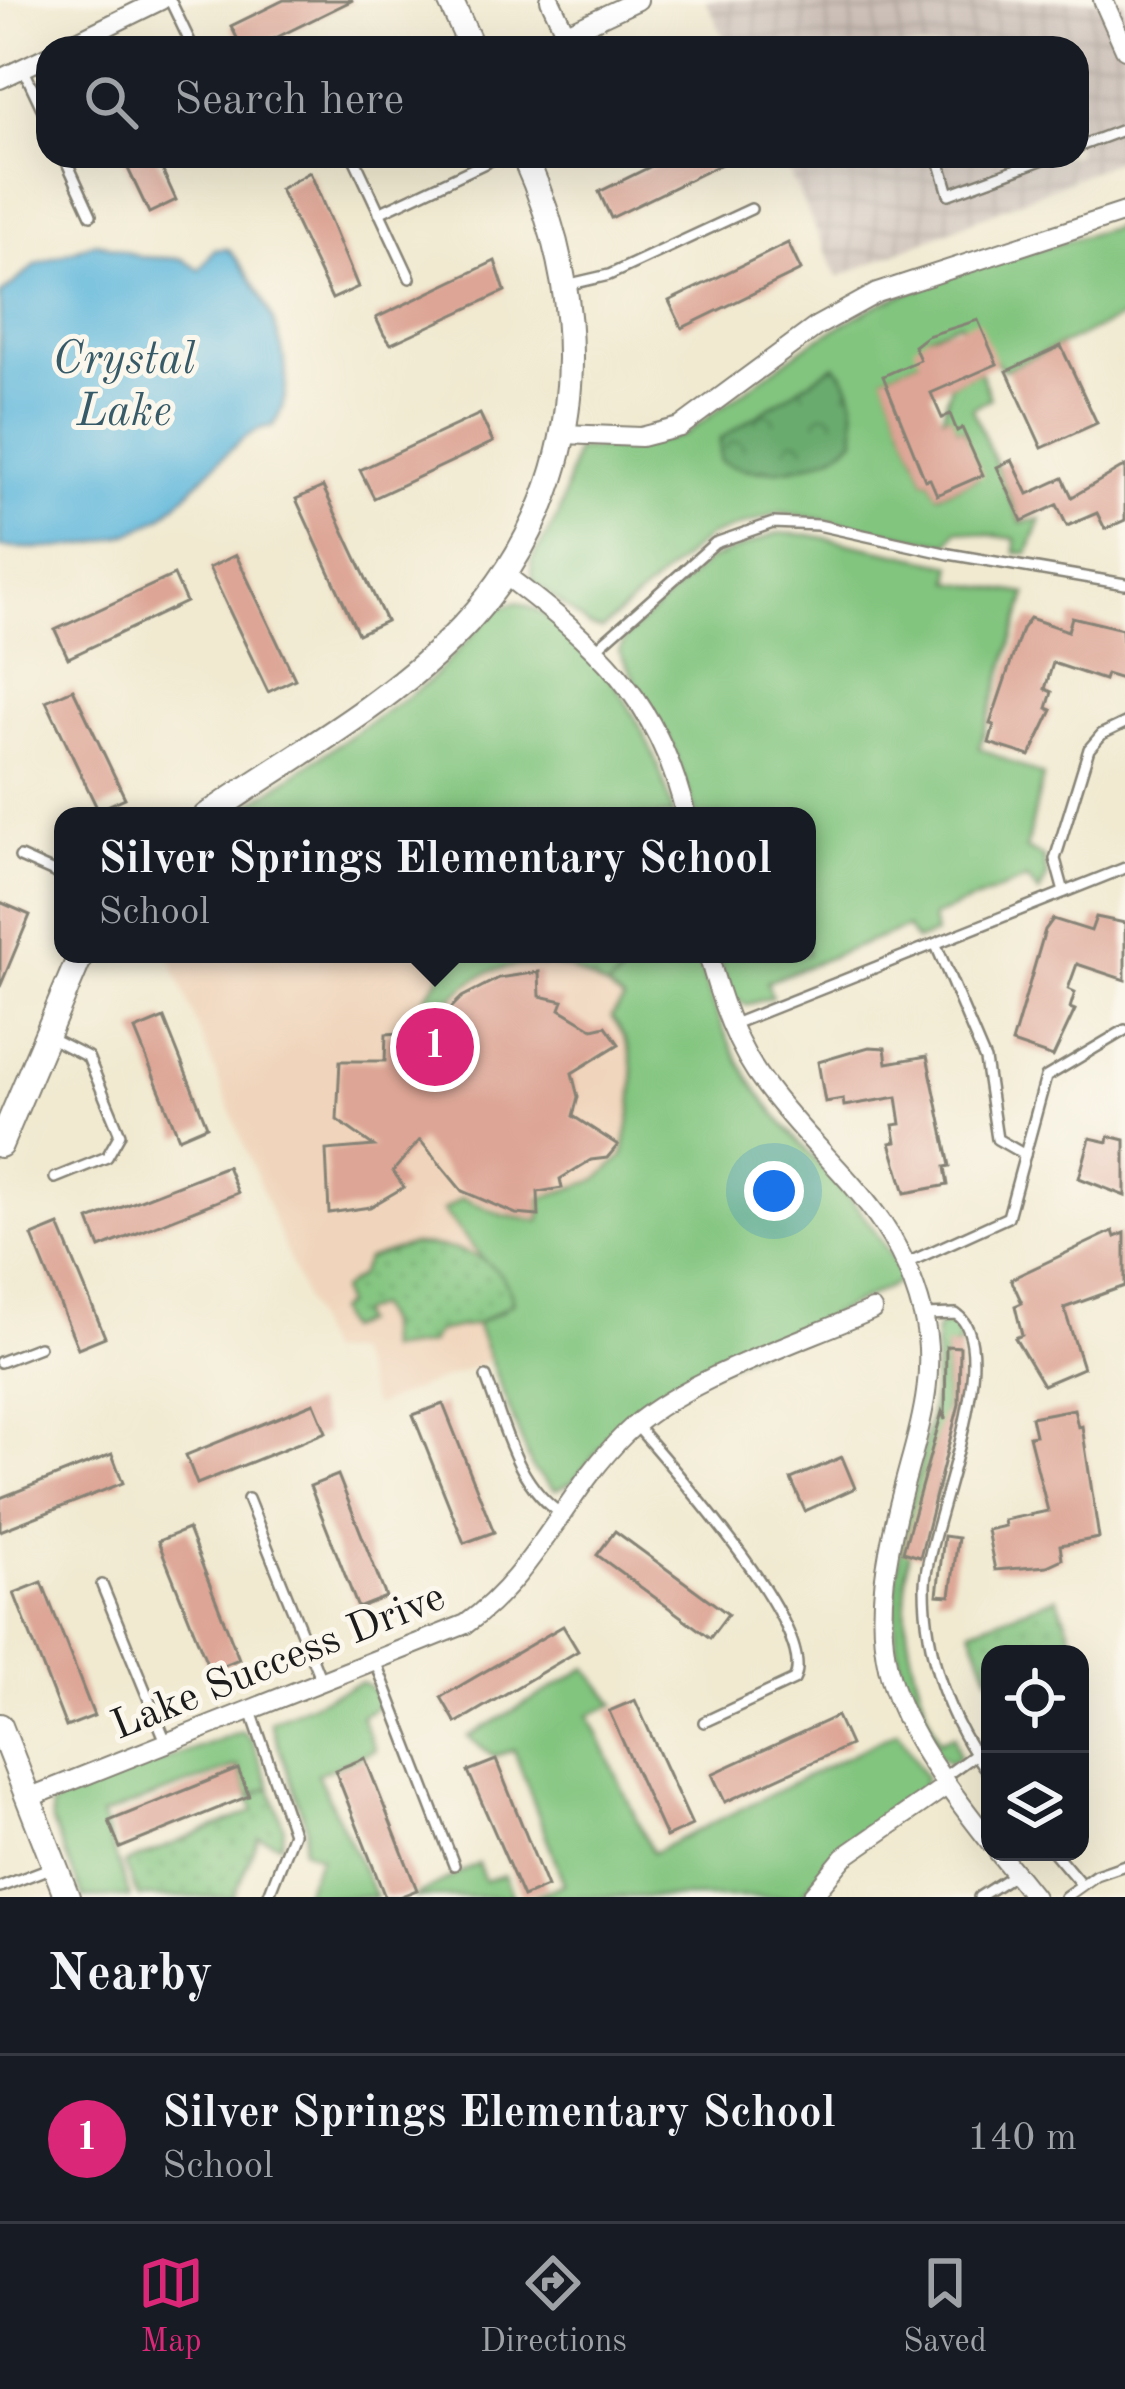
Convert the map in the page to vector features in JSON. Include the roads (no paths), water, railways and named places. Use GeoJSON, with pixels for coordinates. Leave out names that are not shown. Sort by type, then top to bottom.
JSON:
{"type":"FeatureCollection","features":[{"type":"Feature","properties":{"kind":"street"},"geometry":{"type":"LineString","coordinates":[[88,36],[161,0]]}},
{"type":"Feature","properties":{"kind":"street"},"geometry":{"type":"LineString","coordinates":[[450,0],[466,36]]}},
{"type":"Feature","properties":{"kind":"street"},"geometry":{"type":"LineString","coordinates":[[550,0],[566,34]]}},
{"type":"Feature","properties":{"kind":"street"},"geometry":{"type":"LineString","coordinates":[[562,36],[638,0]]}},
{"type":"Feature","properties":{"kind":"street"},"geometry":{"type":"LineString","coordinates":[[1103,0],[1125,49]]}},
{"type":"Feature","properties":{"kind":"street"},"geometry":{"type":"LineString","coordinates":[[0,79],[36,62]]}},
{"type":"Feature","properties":{"kind":"street"},"geometry":{"type":"LineString","coordinates":[[219,807],[426,661],[469,620],[504,574],[539,508],[563,434],[572,359],[566,285],[552,224],[529,168]]}},
{"type":"Feature","properties":{"kind":"street"},"geometry":{"type":"LineString","coordinates":[[563,434],[641,437],[680,427],[817,326],[878,293],[1125,212]]}},
{"type":"Feature","properties":{"kind":"street"},"geometry":{"type":"LineString","coordinates":[[504,574],[598,647],[651,723],[683,807]]}},
{"type":"Feature","properties":{"kind":"street"},"geometry":{"type":"LineString","coordinates":[[0,1145],[6,1111],[77,963]]}},
{"type":"Feature","properties":{"kind":"street"},"geometry":{"type":"LineString","coordinates":[[711,963],[730,1025],[764,1084],[881,1214],[908,1263],[923,1315],[926,1396],[886,1551],[881,1615],[886,1663],[900,1708],[944,1783],[981,1826]]}},
{"type":"Feature","properties":{"kind":"street","name":"Lake Success Drive"},"geometry":{"type":"LineString","coordinates":[[28,1798],[466,1624],[494,1604],[635,1424],[680,1395],[872,1310]]}},
{"type":"Feature","properties":{"kind":"street"},"geometry":{"type":"LineString","coordinates":[[0,1726],[67,1897]]}},
{"type":"Feature","properties":{"kind":"street"},"geometry":{"type":"LineString","coordinates":[[812,1897],[844,1857],[944,1783]]}},
{"type":"Feature","properties":{"kind":"street"},"geometry":{"type":"LineString","coordinates":[[1005,1861],[1034,1897]]}},
{"type":"Feature","properties":{"kind":"lane"},"geometry":{"type":"LineString","coordinates":[[170,0],[187,36]]}},
{"type":"Feature","properties":{"kind":"lane"},"geometry":{"type":"LineString","coordinates":[[23,68],[36,96]]}},
{"type":"Feature","properties":{"kind":"lane"},"geometry":{"type":"LineString","coordinates":[[1089,142],[1125,129]]}},
{"type":"Feature","properties":{"kind":"lane"},"geometry":{"type":"LineString","coordinates":[[70,168],[92,215]]}},
{"type":"Feature","properties":{"kind":"lane"},"geometry":{"type":"LineString","coordinates":[[359,168],[410,278]]}},
{"type":"Feature","properties":{"kind":"lane"},"geometry":{"type":"LineString","coordinates":[[380,213],[475,168]]}},
{"type":"Feature","properties":{"kind":"lane"},"geometry":{"type":"LineString","coordinates":[[941,168],[949,194],[1019,168]]}},
{"type":"Feature","properties":{"kind":"lane"},"geometry":{"type":"LineString","coordinates":[[566,285],[609,275],[751,209]]}},
{"type":"Feature","properties":{"kind":"lane"},"geometry":{"type":"LineString","coordinates":[[598,647],[716,543],[773,524],[818,525],[949,554],[1125,584]]}},
{"type":"Feature","properties":{"kind":"lane"},"geometry":{"type":"LineString","coordinates":[[1064,892],[1055,859],[1089,749],[1102,734],[1125,723]]}},
{"type":"Feature","properties":{"kind":"lane"},"geometry":{"type":"LineString","coordinates":[[20,857],[54,872]]}},
{"type":"Feature","properties":{"kind":"lane"},"geometry":{"type":"LineString","coordinates":[[730,1025],[1125,868]]}},
{"type":"Feature","properties":{"kind":"lane"},"geometry":{"type":"LineString","coordinates":[[936,945],[985,1060],[997,1139],[1025,1155]]}},
{"type":"Feature","properties":{"kind":"lane"},"geometry":{"type":"LineString","coordinates":[[908,1263],[1008,1217],[1046,1077],[1125,1030]]}},
{"type":"Feature","properties":{"kind":"lane"},"geometry":{"type":"LineString","coordinates":[[45,1035],[88,1057],[120,1134],[107,1156],[55,1178]]}},
{"type":"Feature","properties":{"kind":"lane"},"geometry":{"type":"LineString","coordinates":[[923,1315],[961,1316],[970,1341],[965,1435],[924,1581],[934,1663],[981,1764]]}},
{"type":"Feature","properties":{"kind":"lane"},"geometry":{"type":"LineString","coordinates":[[0,1362],[39,1347]]}},
{"type":"Feature","properties":{"kind":"lane"},"geometry":{"type":"LineString","coordinates":[[486,1377],[523,1474],[542,1499],[563,1515]]}},
{"type":"Feature","properties":{"kind":"lane"},"geometry":{"type":"LineString","coordinates":[[635,1424],[768,1591],[799,1672],[768,1694],[704,1721]]}},
{"type":"Feature","properties":{"kind":"lane"},"geometry":{"type":"LineString","coordinates":[[248,1499],[322,1684]]}},
{"type":"Feature","properties":{"kind":"lane"},"geometry":{"type":"LineString","coordinates":[[102,1585],[167,1744]]}},
{"type":"Feature","properties":{"kind":"lane"},"geometry":{"type":"LineString","coordinates":[[376,1663],[454,1865]]}},
{"type":"Feature","properties":{"kind":"lane"},"geometry":{"type":"LineString","coordinates":[[250,1711],[293,1833],[268,1897]]}},
{"type":"Feature","properties":{"kind":"lane"},"geometry":{"type":"LineString","coordinates":[[944,1783],[974,1755]]}},
{"type":"Feature","properties":{"kind":"lane"},"geometry":{"type":"LineString","coordinates":[[1062,1861],[1081,1884]]}},
{"type":"Feature","properties":{"kind":"lane"},"geometry":{"type":"LineString","coordinates":[[1065,1897],[1081,1884],[1125,1865]]}},
{"type":"Feature","properties":{"kind":"lane"},"geometry":{"type":"LineString","coordinates":[[0,1892],[55,1866]]}},
{"type":"Feature","properties":{"kind":"lane"},"geometry":{"type":"LineString","coordinates":[[979,1897],[1015,1874]]}},
{"type":"Feature","properties":{"kind":"water","name":"Crystal Lake"},"geometry":{"type":"Polygon","coordinates":[[[97,242],[141,257],[182,259],[200,270],[214,250],[228,249],[255,286],[277,334],[286,383],[282,406],[272,427],[247,436],[173,508],[143,527],[83,545],[0,547],[0,295],[37,264],[97,242]]]}},
{"type":"Feature","properties":{"kind":"place","name":"Silver Springs Elementary School"},"geometry":{"type":"Point","coordinates":[435,1047]}}]}
